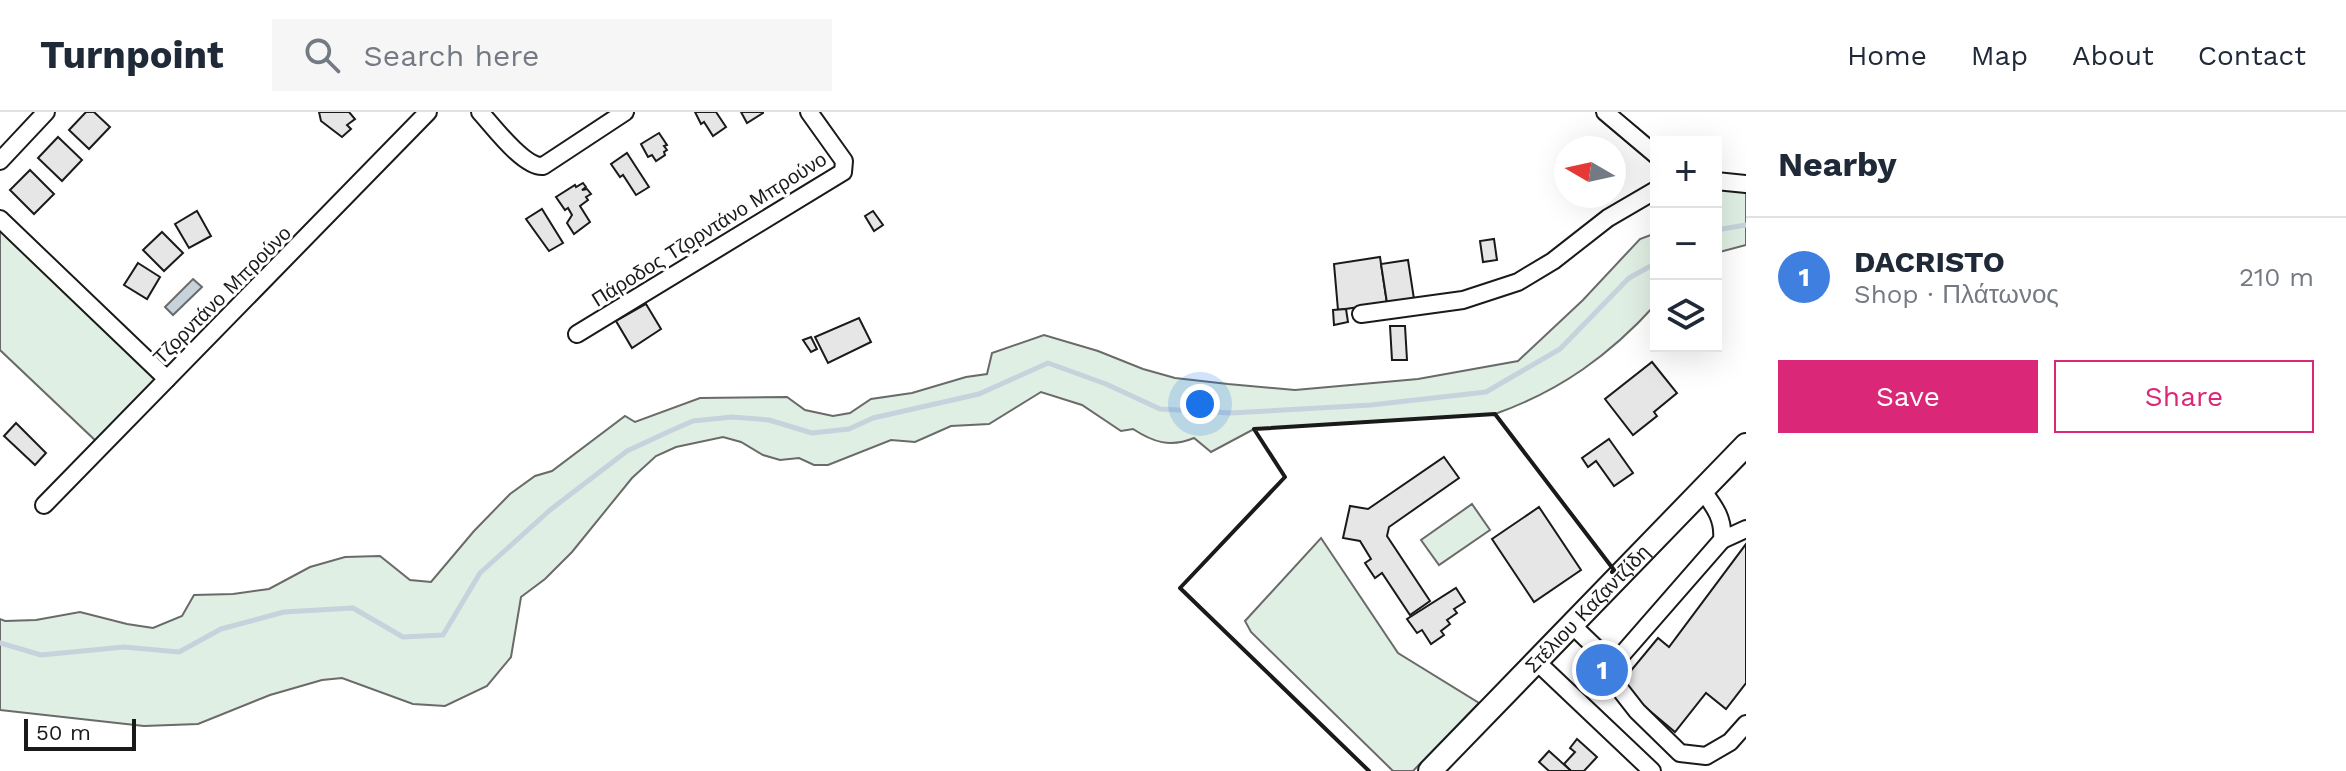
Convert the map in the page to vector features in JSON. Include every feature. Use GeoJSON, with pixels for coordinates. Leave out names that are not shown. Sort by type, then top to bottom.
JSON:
{"type":"FeatureCollection","features":[{"type":"Feature","properties":{"kind":"main road","name":"Στέλιου Καζαντζίδη"},"geometry":{"type":"LineString","coordinates":[[1430,771],[1746,445]]}},
{"type":"Feature","properties":{"kind":"street"},"geometry":{"type":"LineString","coordinates":[[0,161],[46,112]]}},
{"type":"Feature","properties":{"kind":"street","name":"Τζορντάνο Μπρούνο"},"geometry":{"type":"LineString","coordinates":[[44,505],[428,112]]}},
{"type":"Feature","properties":{"kind":"street"},"geometry":{"type":"LineString","coordinates":[[480,112],[525,160],[536,167],[543,166],[625,112]]}},
{"type":"Feature","properties":{"kind":"street","name":"Πάροδος Τζορντάνο Μπρούνο"},"geometry":{"type":"LineString","coordinates":[[577,334],[843,172],[844,161],[809,112]]}},
{"type":"Feature","properties":{"kind":"street"},"geometry":{"type":"LineString","coordinates":[[1605,112],[1650,150]]}},
{"type":"Feature","properties":{"kind":"street"},"geometry":{"type":"LineString","coordinates":[[1722,182],[1746,184]]}},
{"type":"Feature","properties":{"kind":"street"},"geometry":{"type":"LineString","coordinates":[[1361,314],[1463,300],[1518,282],[1553,261],[1608,218],[1650,194]]}},
{"type":"Feature","properties":{"kind":"street"},"geometry":{"type":"LineString","coordinates":[[0,219],[167,379]]}},
{"type":"Feature","properties":{"kind":"street"},"geometry":{"type":"LineString","coordinates":[[1702,490],[1720,514],[1722,540]]}},
{"type":"Feature","properties":{"kind":"street"},"geometry":{"type":"LineString","coordinates":[[1746,529],[1722,540],[1619,658],[1612,679],[1637,711],[1680,753],[1706,756],[1730,742],[1746,724]]}},
{"type":"Feature","properties":{"kind":"street"},"geometry":{"type":"LineString","coordinates":[[1572,625],[1597,649],[1619,658]]}},
{"type":"Feature","properties":{"kind":"street"},"geometry":{"type":"LineString","coordinates":[[1537,662],[1652,771]]}},
{"type":"Feature","properties":{"kind":"green space"},"geometry":{"type":"Polygon","coordinates":[[[1722,188],[1746,190],[1746,245],[1722,251],[1722,188]]]}},
{"type":"Feature","properties":{"kind":"green space"},"geometry":{"type":"Polygon","coordinates":[[[0,223],[159,378],[97,442],[0,350],[0,223]]]}},
{"type":"Feature","properties":{"kind":"green space"},"geometry":{"type":"Polygon","coordinates":[[[1650,235],[1650,310],[1583,370],[1519,405],[1495,414],[1254,429],[1211,452],[1194,438],[1169,443],[1133,429],[1121,431],[1082,405],[1041,392],[989,424],[951,426],[915,442],[891,440],[828,465],[814,465],[799,458],[780,460],[723,437],[676,447],[656,456],[632,478],[572,552],[521,597],[511,657],[487,686],[445,706],[413,704],[342,678],[322,680],[270,695],[198,724],[144,726],[0,710],[0,619],[36,620],[80,612],[153,628],[182,616],[194,595],[269,589],[310,567],[345,557],[380,556],[410,580],[431,582],[510,494],[535,476],[552,471],[625,416],[635,422],[700,398],[787,397],[805,410],[833,416],[850,413],[871,399],[912,393],[987,374],[992,353],[1044,335],[1175,378],[1295,390],[1418,379],[1518,361],[1583,300],[1640,239],[1650,235]]]}},
{"type":"Feature","properties":{"kind":"green space"},"geometry":{"type":"Polygon","coordinates":[[[1472,504],[1490,530],[1439,565],[1421,540],[1472,504]]]}},
{"type":"Feature","properties":{"kind":"green space"},"geometry":{"type":"Polygon","coordinates":[[[1321,538],[1398,653],[1479,703],[1413,771],[1393,771],[1251,632],[1245,621],[1321,538]]]}},
{"type":"Feature","properties":{"kind":"shaded area"},"geometry":{"type":"Polygon","coordinates":[[[193,279],[202,287],[173,315],[165,307],[193,279]]]}},
{"type":"Feature","properties":{"kind":"building"},"geometry":{"type":"Polygon","coordinates":[[[86,112],[94,112],[110,127],[89,149],[69,130],[86,112]]]}},
{"type":"Feature","properties":{"kind":"building"},"geometry":{"type":"Polygon","coordinates":[[[319,112],[349,112],[355,119],[347,125],[351,129],[342,137],[321,121],[319,112]]]}},
{"type":"Feature","properties":{"kind":"building"},"geometry":{"type":"Polygon","coordinates":[[[695,112],[716,112],[726,127],[713,136],[695,112]]]}},
{"type":"Feature","properties":{"kind":"building"},"geometry":{"type":"Polygon","coordinates":[[[741,112],[763,112],[763,113],[747,123],[741,112]]]}},
{"type":"Feature","properties":{"kind":"building"},"geometry":{"type":"Polygon","coordinates":[[[659,133],[667,150],[656,161],[652,155],[648,157],[641,144],[659,133]]]}},
{"type":"Feature","properties":{"kind":"building"},"geometry":{"type":"Polygon","coordinates":[[[58,137],[82,160],[62,181],[38,158],[58,137]]]}},
{"type":"Feature","properties":{"kind":"building"},"geometry":{"type":"Polygon","coordinates":[[[627,153],[649,187],[636,195],[623,175],[620,177],[611,164],[627,153]]]}},
{"type":"Feature","properties":{"kind":"building"},"geometry":{"type":"Polygon","coordinates":[[[30,170],[54,194],[34,214],[10,190],[30,170]]]}},
{"type":"Feature","properties":{"kind":"building"},"geometry":{"type":"Polygon","coordinates":[[[583,183],[586,187],[582,190],[587,189],[591,194],[580,206],[590,222],[574,234],[567,223],[572,215],[556,197],[583,183]]]}},
{"type":"Feature","properties":{"kind":"building"},"geometry":{"type":"Polygon","coordinates":[[[542,209],[563,243],[549,251],[526,219],[542,209]]]}},
{"type":"Feature","properties":{"kind":"building"},"geometry":{"type":"Polygon","coordinates":[[[197,211],[211,236],[189,248],[175,224],[197,211]]]}},
{"type":"Feature","properties":{"kind":"building"},"geometry":{"type":"Polygon","coordinates":[[[873,211],[883,225],[874,231],[865,216],[873,211]]]}},
{"type":"Feature","properties":{"kind":"building"},"geometry":{"type":"Polygon","coordinates":[[[162,232],[183,253],[164,271],[143,250],[162,232]]]}},
{"type":"Feature","properties":{"kind":"building"},"geometry":{"type":"Polygon","coordinates":[[[1494,239],[1497,260],[1483,262],[1480,241],[1494,239]]]}},
{"type":"Feature","properties":{"kind":"building"},"geometry":{"type":"Polygon","coordinates":[[[1380,257],[1387,303],[1338,310],[1334,264],[1380,257]]]}},
{"type":"Feature","properties":{"kind":"building"},"geometry":{"type":"Polygon","coordinates":[[[1408,260],[1414,299],[1387,303],[1381,264],[1408,260]]]}},
{"type":"Feature","properties":{"kind":"building"},"geometry":{"type":"Polygon","coordinates":[[[138,263],[160,277],[147,299],[124,285],[138,263]]]}},
{"type":"Feature","properties":{"kind":"building"},"geometry":{"type":"Polygon","coordinates":[[[646,304],[661,329],[632,348],[616,321],[646,304]]]}},
{"type":"Feature","properties":{"kind":"building"},"geometry":{"type":"Polygon","coordinates":[[[1346,309],[1348,322],[1334,325],[1333,310],[1346,309]]]}},
{"type":"Feature","properties":{"kind":"building"},"geometry":{"type":"Polygon","coordinates":[[[859,318],[871,342],[828,363],[815,337],[859,318]]]}},
{"type":"Feature","properties":{"kind":"building"},"geometry":{"type":"Polygon","coordinates":[[[1390,326],[1405,326],[1407,360],[1392,360],[1390,326]]]}},
{"type":"Feature","properties":{"kind":"building"},"geometry":{"type":"Polygon","coordinates":[[[811,337],[817,349],[811,352],[803,340],[811,337]]]}},
{"type":"Feature","properties":{"kind":"building"},"geometry":{"type":"Polygon","coordinates":[[[1652,362],[1677,393],[1654,412],[1657,416],[1633,435],[1605,399],[1652,362]]]}},
{"type":"Feature","properties":{"kind":"building"},"geometry":{"type":"Polygon","coordinates":[[[16,423],[46,453],[35,465],[4,436],[16,423]]]}},
{"type":"Feature","properties":{"kind":"building"},"geometry":{"type":"Polygon","coordinates":[[[1609,439],[1633,473],[1614,486],[1596,461],[1588,467],[1582,458],[1609,439]]]}},
{"type":"Feature","properties":{"kind":"building"},"geometry":{"type":"Polygon","coordinates":[[[1444,457],[1459,478],[1389,527],[1387,536],[1430,601],[1410,615],[1382,573],[1375,578],[1365,563],[1371,559],[1360,541],[1343,538],[1350,506],[1368,509],[1444,457]]]}},
{"type":"Feature","properties":{"kind":"building"},"geometry":{"type":"Polygon","coordinates":[[[1539,507],[1581,570],[1534,602],[1492,539],[1539,507]]]}},
{"type":"Feature","properties":{"kind":"building"},"geometry":{"type":"Polygon","coordinates":[[[1746,544],[1746,683],[1726,709],[1706,693],[1675,732],[1619,685],[1658,638],[1669,647],[1746,544]]]}},
{"type":"Feature","properties":{"kind":"building"},"geometry":{"type":"Polygon","coordinates":[[[1456,588],[1465,602],[1454,609],[1457,613],[1447,620],[1450,624],[1441,631],[1444,635],[1431,644],[1422,630],[1417,633],[1407,619],[1456,588]]]}},
{"type":"Feature","properties":{"kind":"building"},"geometry":{"type":"Polygon","coordinates":[[[1577,739],[1597,757],[1584,771],[1571,771],[1564,764],[1575,752],[1570,748],[1577,739]]]}},
{"type":"Feature","properties":{"kind":"building"},"geometry":{"type":"Polygon","coordinates":[[[1549,751],[1570,770],[1549,771],[1539,762],[1549,751]]]}},
{"type":"Feature","properties":{"kind":"waterway"},"geometry":{"type":"LineString","coordinates":[[1722,229],[1746,225]]}},
{"type":"Feature","properties":{"kind":"waterway"},"geometry":{"type":"LineString","coordinates":[[0,643],[41,655],[124,647],[179,652],[221,629],[284,612],[353,608],[403,637],[443,635],[480,573],[550,510],[627,451],[693,421],[732,417],[769,420],[812,433],[849,429],[873,418],[979,394],[1048,363],[1106,384],[1160,409],[1231,413],[1371,405],[1486,392],[1560,349],[1629,278],[1650,266]]}},
{"type":"Feature","properties":{"kind":"wall"},"geometry":{"type":"LineString","coordinates":[[1369,771],[1180,588],[1285,477],[1254,429],[1495,414],[1614,570],[1612,572]]}},
{"type":"Feature","properties":{"kind":"place","name":"DACRISTO"},"geometry":{"type":"Point","coordinates":[1602,670]}}]}
